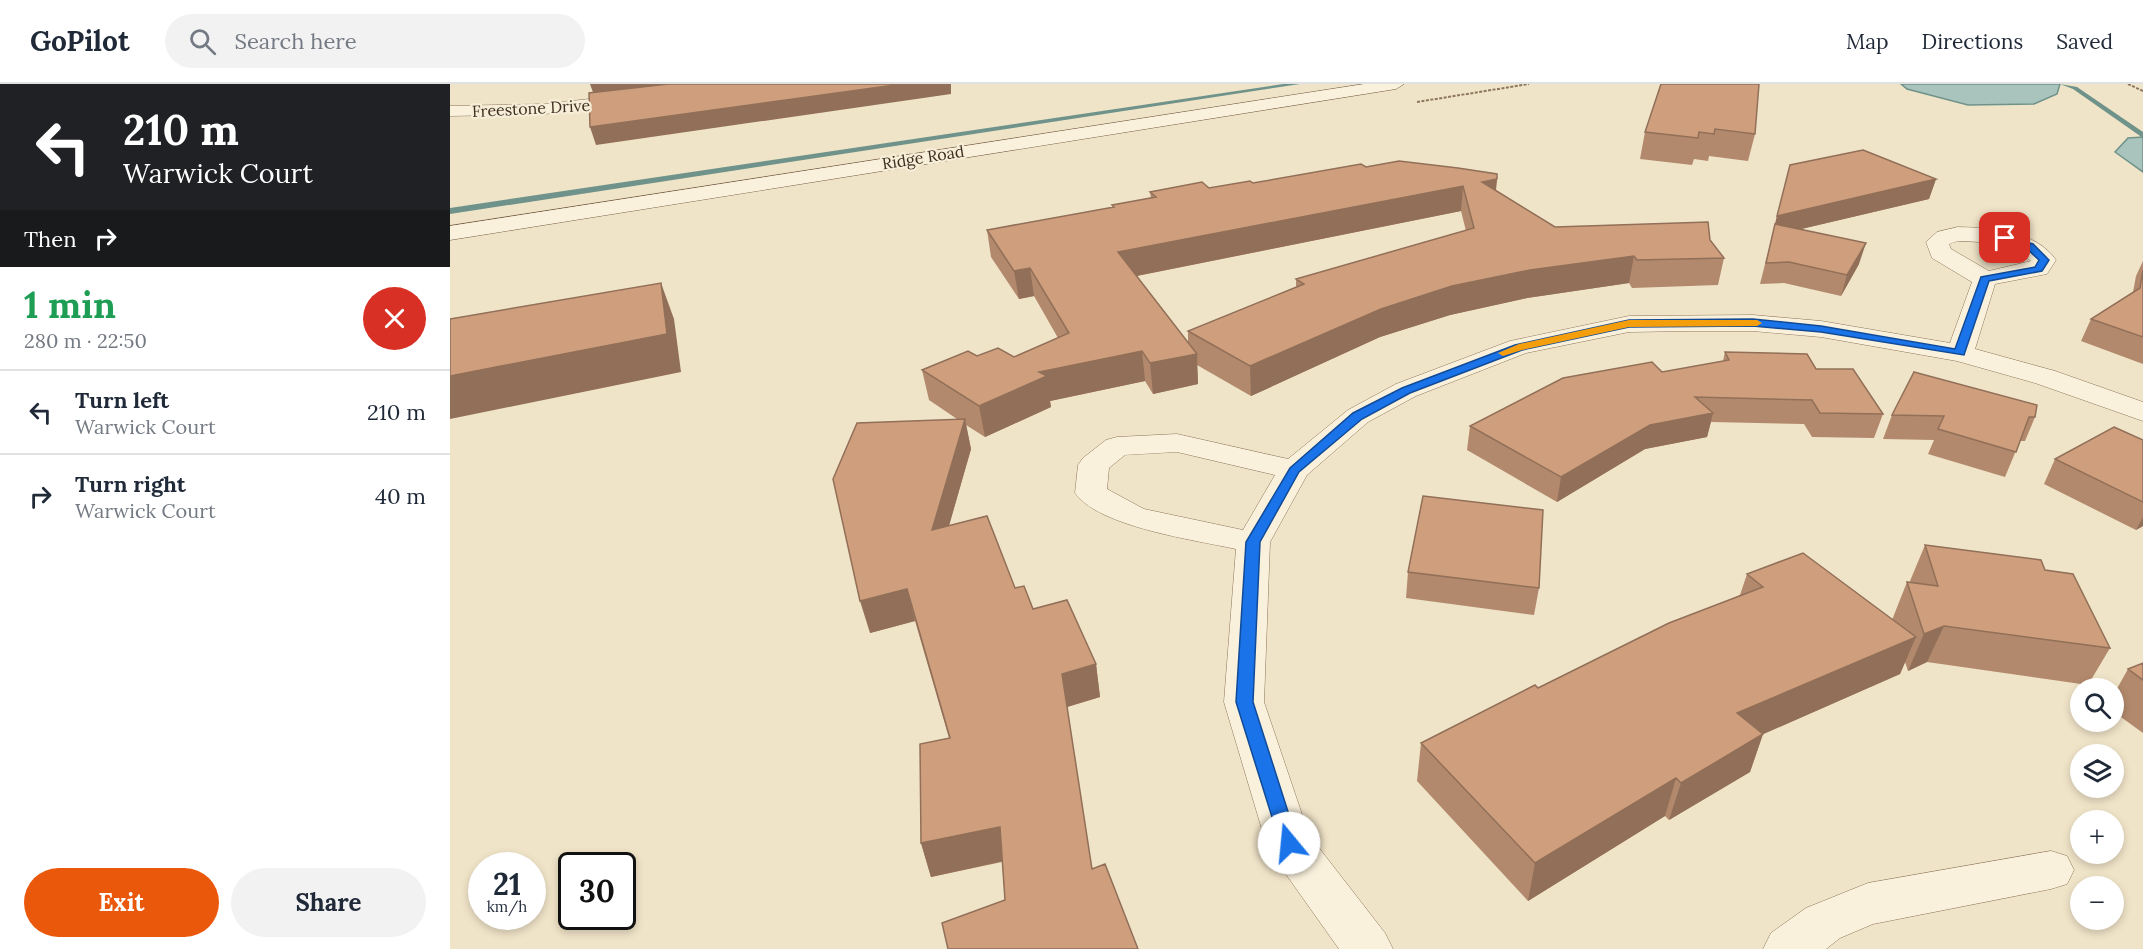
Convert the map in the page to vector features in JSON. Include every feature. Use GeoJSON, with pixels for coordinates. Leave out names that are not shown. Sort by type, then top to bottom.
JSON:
{"type":"FeatureCollection","features":[{"type":"Feature","properties":{"kind":"street","name":"Ridge Road"},"geometry":{"type":"LineString","coordinates":[[450,233],[1396,84]]}},
{"type":"Feature","properties":{"kind":"street","name":"Freestone Drive"},"geometry":{"type":"LineString","coordinates":[[450,111],[544,109],[647,98]]}},
{"type":"Feature","properties":{"kind":"street"},"geometry":{"type":"LineString","coordinates":[[1960,353],[1985,279]]}},
{"type":"Feature","properties":{"kind":"street"},"geometry":{"type":"LineString","coordinates":[[1368,949],[1289,843],[1245,702],[1253,542],[1294,470],[1358,416],[1406,390],[1519,347],[1629,324],[1753,323],[1821,329],[1960,353],[2045,377],[2143,412]]}},
{"type":"Feature","properties":{"kind":"street"},"geometry":{"type":"LineString","coordinates":[[1253,542],[1134,517],[1091,493],[1094,465],[1117,446],[1177,443],[1294,470]]}},
{"type":"Feature","properties":{"kind":"street"},"geometry":{"type":"LineString","coordinates":[[1788,949],[1823,923],[1868,904],[2052,870]]}},
{"type":"Feature","properties":{"kind":"path"},"geometry":{"type":"LineString","coordinates":[[2128,84],[2143,91]]}},
{"type":"Feature","properties":{"kind":"water"},"geometry":{"type":"Polygon","coordinates":[[[1901,84],[2060,84],[2057,94],[2034,104],[1968,105],[1907,89],[1901,84]]]}},
{"type":"Feature","properties":{"kind":"water"},"geometry":{"type":"Polygon","coordinates":[[[2143,137],[2143,172],[2115,152],[2128,138],[2143,137]]]}},
{"type":"Feature","properties":{"kind":"building"},"geometry":{"type":"Polygon","coordinates":[[[668,84],[902,84],[590,127],[589,93],[668,84]]]}},
{"type":"Feature","properties":{"kind":"building"},"geometry":{"type":"Polygon","coordinates":[[[1661,84],[1759,84],[1755,134],[1715,129],[1714,134],[1699,132],[1698,138],[1645,132],[1661,84]]]}},
{"type":"Feature","properties":{"kind":"building"},"geometry":{"type":"Polygon","coordinates":[[[1863,150],[1936,179],[1777,216],[1790,165],[1863,150]]]}},
{"type":"Feature","properties":{"kind":"building"},"geometry":{"type":"Polygon","coordinates":[[[1399,161],[1497,174],[1497,179],[1482,182],[1555,227],[1708,222],[1710,240],[1724,258],[1637,260],[1634,256],[1530,270],[1452,286],[1381,309],[1250,366],[1188,331],[1304,284],[1296,279],[1474,228],[1463,186],[1118,252],[1197,354],[1150,363],[1142,351],[1039,372],[1047,376],[979,406],[922,370],[968,351],[977,356],[998,348],[1014,357],[1069,333],[1030,268],[1014,271],[987,230],[1114,207],[1112,205],[1156,197],[1150,192],[1202,182],[1209,188],[1250,181],[1253,183],[1361,164],[1366,167],[1399,161]]]}},
{"type":"Feature","properties":{"kind":"building"},"geometry":{"type":"Polygon","coordinates":[[[1775,224],[1866,243],[1847,275],[1789,262],[1766,263],[1775,224]]]}},
{"type":"Feature","properties":{"kind":"building"},"geometry":{"type":"Polygon","coordinates":[[[2143,270],[2143,337],[2091,319],[2140,288],[2143,270]]]}},
{"type":"Feature","properties":{"kind":"building"},"geometry":{"type":"Polygon","coordinates":[[[661,283],[667,334],[450,376],[450,319],[661,283]]]}},
{"type":"Feature","properties":{"kind":"building"},"geometry":{"type":"Polygon","coordinates":[[[1725,352],[1807,354],[1816,369],[1853,369],[1883,414],[1820,413],[1812,400],[1695,397],[1713,413],[1650,425],[1561,477],[1470,426],[1563,378],[1652,362],[1662,372],[1729,360],[1725,352]]]}},
{"type":"Feature","properties":{"kind":"building"},"geometry":{"type":"Polygon","coordinates":[[[1914,372],[2037,405],[2035,417],[2029,417],[2016,452],[1938,429],[1944,416],[1892,415],[1914,372]]]}},
{"type":"Feature","properties":{"kind":"building"},"geometry":{"type":"Polygon","coordinates":[[[965,419],[932,530],[987,516],[1015,588],[1024,586],[1033,609],[1067,600],[1096,664],[1062,674],[1092,869],[1105,864],[1138,949],[948,949],[942,923],[1005,900],[1000,827],[921,843],[920,744],[950,738],[907,589],[860,601],[833,479],[857,423],[965,419]]]}},
{"type":"Feature","properties":{"kind":"building"},"geometry":{"type":"Polygon","coordinates":[[[2114,427],[2143,440],[2143,502],[2055,459],[2114,427]]]}},
{"type":"Feature","properties":{"kind":"building"},"geometry":{"type":"Polygon","coordinates":[[[1423,496],[1543,510],[1539,588],[1408,572],[1423,496]]]}},
{"type":"Feature","properties":{"kind":"building"},"geometry":{"type":"Polygon","coordinates":[[[1925,545],[2041,560],[2045,570],[2073,574],[2110,648],[1944,626],[1924,634],[1907,582],[1938,586],[1925,545]]]}},
{"type":"Feature","properties":{"kind":"building"},"geometry":{"type":"Polygon","coordinates":[[[1803,553],[1916,637],[1737,713],[1763,734],[1681,783],[1676,778],[1535,863],[1421,743],[1535,685],[1538,688],[1669,623],[1763,587],[1747,574],[1803,553]]]}},
{"type":"Feature","properties":{"kind":"building"},"geometry":{"type":"Polygon","coordinates":[[[2143,663],[2143,680],[2128,669],[2143,663]]]}},
{"type":"Feature","properties":{"kind":"waterway"},"geometry":{"type":"LineString","coordinates":[[450,211],[1297,84]]}},
{"type":"Feature","properties":{"kind":"waterway"},"geometry":{"type":"LineString","coordinates":[[2063,84],[2075,88],[2143,136]]}},
{"type":"Feature","properties":{"kind":"slow traffic"},"geometry":{"type":"LineString","coordinates":[[1503,353],[1519,347],[1629,324],[1757,323]]}},
{"type":"Feature","properties":{"kind":"route"},"geometry":{"type":"LineString","coordinates":[[1289,843],[1245,702],[1253,542],[1294,470],[1358,416],[1406,390],[1519,347],[1629,324],[1753,323],[1821,329],[1960,353],[1985,279],[2038,269],[2044,260],[2030,246],[2005,238]]}}]}
